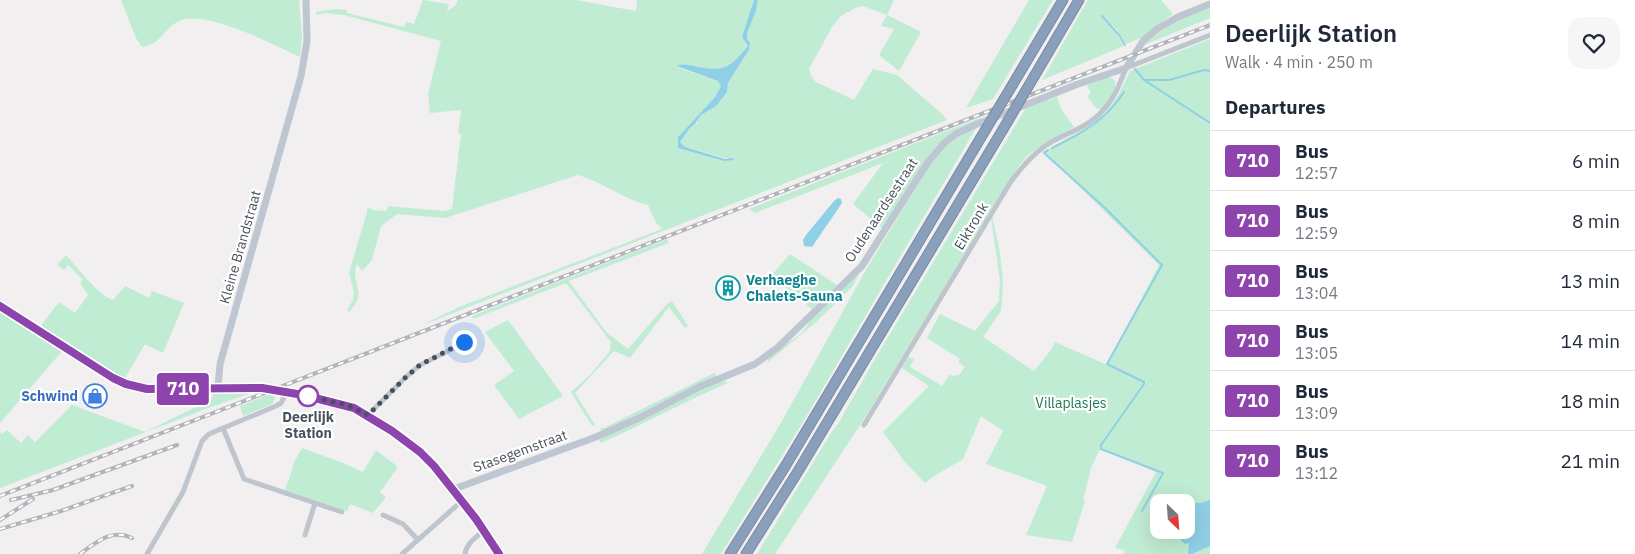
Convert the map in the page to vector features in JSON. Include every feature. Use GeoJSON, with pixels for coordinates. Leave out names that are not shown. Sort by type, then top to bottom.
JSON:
{"type":"FeatureCollection","features":[{"type":"Feature","properties":{"kind":"highway"},"geometry":{"type":"LineString","coordinates":[[730,554],[786,465],[1063,0]]}},
{"type":"Feature","properties":{"kind":"highway"},"geometry":{"type":"LineString","coordinates":[[746,554],[797,473],[1079,0]]}},
{"type":"Feature","properties":{"kind":"street","name":"Kleine Brandstraat"},"geometry":{"type":"LineString","coordinates":[[218,388],[220,364],[301,76],[307,41],[306,0]]}},
{"type":"Feature","properties":{"kind":"street"},"geometry":{"type":"LineString","coordinates":[[1126,68],[1143,41],[1152,33],[1178,17],[1210,4]]}},
{"type":"Feature","properties":{"kind":"street"},"geometry":{"type":"LineString","coordinates":[[1126,68],[1210,35]]}},
{"type":"Feature","properties":{"kind":"street","name":"Eiktronk"},"geometry":{"type":"LineString","coordinates":[[864,425],[1019,170],[1046,145],[1076,130],[1103,111],[1117,92],[1126,68]]}},
{"type":"Feature","properties":{"kind":"street","name":"Oudenaardsestraat"},"geometry":{"type":"LineString","coordinates":[[596,438],[699,387],[755,364],[777,348],[862,266],[935,152],[956,134],[992,118],[1126,68]]}},
{"type":"Feature","properties":{"kind":"street"},"geometry":{"type":"LineString","coordinates":[[0,306],[113,378],[126,384],[147,389],[255,387],[347,405],[368,415],[420,452],[463,500],[485,530],[499,554]]}},
{"type":"Feature","properties":{"kind":"street"},"geometry":{"type":"LineString","coordinates":[[368,415],[420,365],[464,342]]}},
{"type":"Feature","properties":{"kind":"street"},"geometry":{"type":"LineString","coordinates":[[147,554],[183,492],[202,440],[209,434],[276,406],[280,403],[286,392]]}},
{"type":"Feature","properties":{"kind":"street"},"geometry":{"type":"LineString","coordinates":[[223,428],[244,479],[342,512]]}},
{"type":"Feature","properties":{"kind":"street","name":"Stasegemstraat"},"geometry":{"type":"LineString","coordinates":[[454,489],[596,438]]}},
{"type":"Feature","properties":{"kind":"street"},"geometry":{"type":"LineString","coordinates":[[402,554],[463,500]]}},
{"type":"Feature","properties":{"kind":"street"},"geometry":{"type":"LineString","coordinates":[[305,535],[315,503]]}},
{"type":"Feature","properties":{"kind":"street"},"geometry":{"type":"LineString","coordinates":[[383,514],[403,524],[418,540]]}},
{"type":"Feature","properties":{"kind":"street"},"geometry":{"type":"LineString","coordinates":[[465,554],[465,550],[485,530]]}},
{"type":"Feature","properties":{"kind":"green space"},"geometry":{"type":"Polygon","coordinates":[[[121,0],[299,0],[302,37],[300,57],[240,30],[206,20],[191,19],[179,21],[154,43],[142,47],[136,38],[121,0]]]}},
{"type":"Feature","properties":{"kind":"green space"},"geometry":{"type":"Polygon","coordinates":[[[423,0],[449,4],[447,11],[455,6],[458,0],[576,0],[636,11],[637,0],[754,0],[745,42],[748,46],[734,61],[721,69],[680,64],[679,68],[718,81],[721,86],[715,97],[678,137],[678,148],[724,161],[729,159],[685,147],[680,142],[689,129],[696,124],[701,115],[727,92],[728,83],[749,50],[750,43],[747,33],[756,11],[758,0],[894,0],[887,15],[863,6],[841,16],[832,27],[809,69],[812,78],[816,82],[854,100],[873,69],[897,75],[947,120],[420,326],[459,307],[662,229],[656,223],[648,205],[630,199],[578,175],[445,218],[397,214],[381,226],[372,260],[362,271],[357,264],[355,274],[358,296],[350,312],[347,310],[353,300],[354,292],[349,273],[367,207],[374,210],[387,211],[388,206],[443,211],[452,209],[461,134],[458,133],[461,110],[430,113],[428,94],[441,41],[344,15],[325,13],[316,15],[316,12],[337,9],[347,10],[347,13],[404,27],[406,22],[414,24],[423,0]]]}},
{"type":"Feature","properties":{"kind":"green space"},"geometry":{"type":"Polygon","coordinates":[[[1029,0],[1053,0],[993,99],[966,108],[1029,0]]]}},
{"type":"Feature","properties":{"kind":"green space"},"geometry":{"type":"Polygon","coordinates":[[[1088,0],[1161,0],[1173,14],[1143,37],[1126,44],[1117,30],[1104,17],[1103,19],[1117,34],[1124,46],[1042,80],[1088,0]]]}},
{"type":"Feature","properties":{"kind":"green space"},"geometry":{"type":"Polygon","coordinates":[[[1210,7],[1210,18],[1144,45],[1175,23],[1210,7]]]}},
{"type":"Feature","properties":{"kind":"green space"},"geometry":{"type":"Polygon","coordinates":[[[887,15],[921,32],[899,71],[879,55],[894,29],[881,26],[887,15]]]}},
{"type":"Feature","properties":{"kind":"green space","name":"Villaplasjes"},"geometry":{"type":"Polygon","coordinates":[[[1210,39],[1210,554],[1124,554],[1125,550],[1115,548],[1156,472],[1100,449],[1091,468],[1083,500],[1085,501],[1072,542],[1026,535],[1047,486],[986,464],[1003,431],[981,416],[963,459],[925,483],[904,461],[883,432],[929,386],[902,368],[908,357],[914,359],[910,367],[942,386],[950,374],[952,376],[959,375],[965,367],[958,362],[960,359],[927,338],[940,314],[975,331],[999,301],[1000,280],[992,215],[1000,253],[1003,281],[1002,301],[1001,311],[983,337],[1034,371],[1055,342],[1155,386],[1107,364],[1159,265],[1043,151],[1080,131],[1099,118],[1118,95],[1130,71],[1210,39]]]}},
{"type":"Feature","properties":{"kind":"green space"},"geometry":{"type":"Polygon","coordinates":[[[1110,77],[1115,81],[1114,89],[1111,97],[1100,110],[1096,108],[1087,96],[1091,93],[1087,85],[1110,77]]]}},
{"type":"Feature","properties":{"kind":"green space"},"geometry":{"type":"Polygon","coordinates":[[[1057,97],[1061,109],[1074,127],[1028,155],[1019,166],[866,416],[775,554],[757,554],[838,424],[1026,108],[1057,97]]]}},
{"type":"Feature","properties":{"kind":"green space"},"geometry":{"type":"Polygon","coordinates":[[[982,117],[935,148],[926,159],[883,229],[853,204],[883,163],[755,213],[749,209],[982,117]]]}},
{"type":"Feature","properties":{"kind":"green space"},"geometry":{"type":"Polygon","coordinates":[[[976,128],[803,422],[721,554],[702,554],[782,421],[867,268],[931,163],[945,146],[976,128]]]}},
{"type":"Feature","properties":{"kind":"green space"},"geometry":{"type":"Polygon","coordinates":[[[667,239],[669,243],[569,281],[606,332],[628,349],[667,304],[672,301],[688,326],[685,328],[669,307],[630,358],[614,351],[575,393],[595,425],[592,426],[571,392],[590,375],[610,351],[611,342],[566,283],[473,319],[472,316],[667,239]]]}},
{"type":"Feature","properties":{"kind":"green space"},"geometry":{"type":"Polygon","coordinates":[[[790,254],[837,285],[812,309],[771,276],[790,254]]]}},
{"type":"Feature","properties":{"kind":"green space"},"geometry":{"type":"Polygon","coordinates":[[[66,255],[101,293],[113,300],[125,286],[149,298],[152,291],[184,303],[163,353],[145,344],[125,378],[113,373],[40,327],[59,302],[75,313],[88,295],[80,283],[83,280],[68,265],[64,270],[57,265],[66,255]]]}},
{"type":"Feature","properties":{"kind":"green space"},"geometry":{"type":"Polygon","coordinates":[[[859,273],[853,286],[814,324],[768,362],[768,359],[778,349],[801,334],[809,321],[859,273]]]}},
{"type":"Feature","properties":{"kind":"green space"},"geometry":{"type":"Polygon","coordinates":[[[0,309],[63,350],[0,423],[0,309]]]}},
{"type":"Feature","properties":{"kind":"green space"},"geometry":{"type":"Polygon","coordinates":[[[508,320],[563,396],[519,419],[494,385],[514,371],[485,332],[508,320]]]}},
{"type":"Feature","properties":{"kind":"green space"},"geometry":{"type":"Polygon","coordinates":[[[714,373],[715,377],[603,432],[599,428],[604,428],[714,373]]]}},
{"type":"Feature","properties":{"kind":"green space"},"geometry":{"type":"Polygon","coordinates":[[[725,381],[728,383],[601,443],[599,441],[603,437],[687,396],[718,382],[725,381]]]}},
{"type":"Feature","properties":{"kind":"green space"},"geometry":{"type":"Polygon","coordinates":[[[251,391],[251,393],[0,488],[0,432],[2,434],[7,430],[21,443],[28,435],[35,442],[72,405],[145,432],[212,399],[213,392],[251,391]]]}},
{"type":"Feature","properties":{"kind":"green space"},"geometry":{"type":"Polygon","coordinates":[[[272,393],[275,398],[272,404],[243,416],[240,406],[272,393]]]}},
{"type":"Feature","properties":{"kind":"green space"},"geometry":{"type":"Polygon","coordinates":[[[302,448],[363,472],[376,450],[398,467],[380,492],[386,497],[373,513],[350,504],[347,511],[285,490],[292,466],[302,448]]]}},
{"type":"Feature","properties":{"kind":"water"},"geometry":{"type":"Polygon","coordinates":[[[754,0],[758,0],[756,11],[747,33],[750,43],[749,50],[728,83],[727,92],[716,106],[701,115],[680,142],[685,147],[725,159],[733,158],[734,160],[724,161],[678,148],[678,137],[715,97],[721,86],[718,81],[678,65],[715,69],[727,66],[737,59],[748,46],[742,37],[754,0]]]}},
{"type":"Feature","properties":{"kind":"water"},"geometry":{"type":"Polygon","coordinates":[[[838,198],[841,199],[842,203],[812,247],[804,246],[803,240],[806,235],[838,198]]]}},
{"type":"Feature","properties":{"kind":"water"},"geometry":{"type":"Polygon","coordinates":[[[1210,500],[1210,546],[1188,554],[1189,543],[1185,544],[1180,539],[1195,539],[1195,503],[1210,500]]]}},
{"type":"Feature","properties":{"kind":"waterway"},"geometry":{"type":"LineString","coordinates":[[1102,16],[1119,35],[1125,45]]}},
{"type":"Feature","properties":{"kind":"waterway"},"geometry":{"type":"LineString","coordinates":[[1135,69],[1144,80],[1169,80],[1204,70],[1210,71]]}},
{"type":"Feature","properties":{"kind":"waterway"},"geometry":{"type":"LineString","coordinates":[[1144,80],[1210,123]]}},
{"type":"Feature","properties":{"kind":"waterway"},"geometry":{"type":"LineString","coordinates":[[1052,148],[1092,125],[1109,111],[1124,92]]}},
{"type":"Feature","properties":{"kind":"waterway"},"geometry":{"type":"LineString","coordinates":[[1048,150],[1044,153],[1104,207],[1162,265],[1107,364],[1144,382],[1101,445],[1101,449],[1163,473],[1142,511]]}},
{"type":"Feature","properties":{"kind":"railway"},"geometry":{"type":"LineString","coordinates":[[0,496],[1210,25]]}},
{"type":"Feature","properties":{"kind":"railway"},"geometry":{"type":"LineString","coordinates":[[11,500],[53,490],[177,445]]}},
{"type":"Feature","properties":{"kind":"railway"},"geometry":{"type":"LineString","coordinates":[[0,529],[61,511],[132,486]]}},
{"type":"Feature","properties":{"kind":"railway"},"geometry":{"type":"LineString","coordinates":[[0,520],[33,499]]}},
{"type":"Feature","properties":{"kind":"railway"},"geometry":{"type":"LineString","coordinates":[[80,554],[104,538],[118,535],[132,538]]}},
{"type":"Feature","properties":{"kind":"bus line","name":"710"},"geometry":{"type":"LineString","coordinates":[[0,306],[113,378],[126,384],[147,389],[262,388],[280,390],[354,408],[380,422],[420,452],[434,466],[454,489],[492,541],[499,554]]}},
{"type":"Feature","properties":{"kind":"place","name":"Verhaeghe Chalets-Sauna"},"geometry":{"type":"Point","coordinates":[728,288]}},
{"type":"Feature","properties":{"kind":"place","name":"Schwind"},"geometry":{"type":"Point","coordinates":[95,396]}},
{"type":"Feature","properties":{"kind":"place","name":"Deerlijk Station"},"geometry":{"type":"Point","coordinates":[308,396]}},
{"type":"Feature","properties":{"kind":"route"},"geometry":{"type":"LineString","coordinates":[[308,396],[303,395],[347,405],[368,415],[420,365],[464,342]]}}]}
